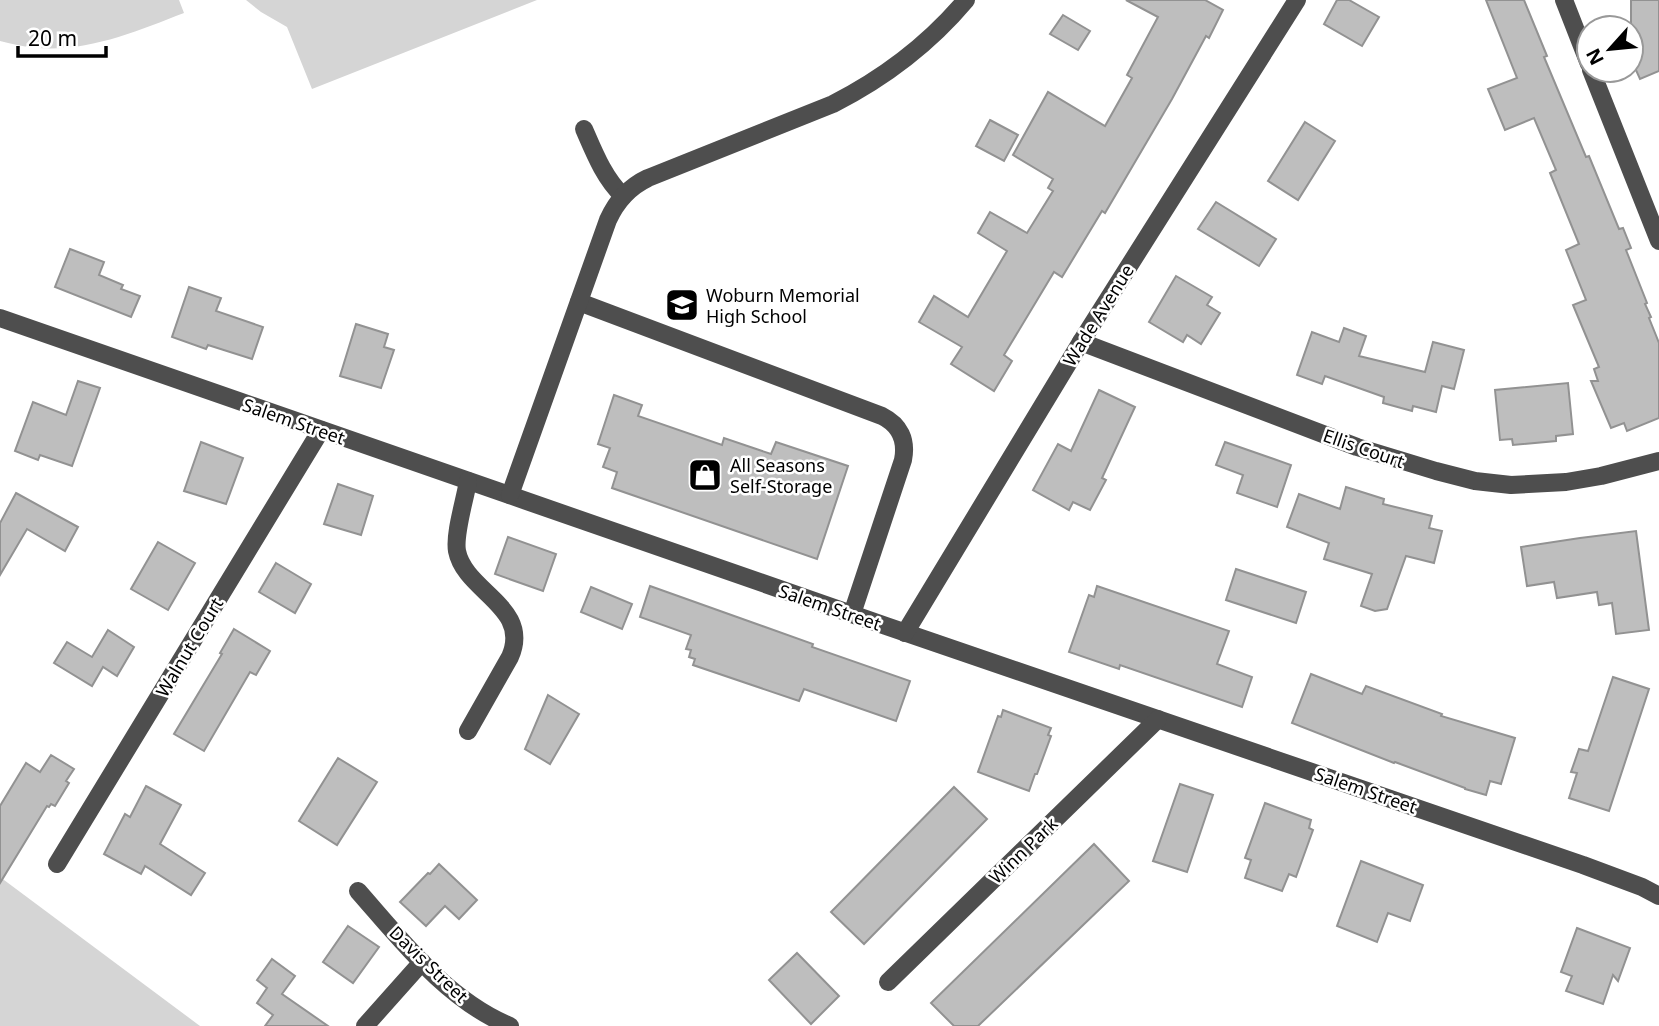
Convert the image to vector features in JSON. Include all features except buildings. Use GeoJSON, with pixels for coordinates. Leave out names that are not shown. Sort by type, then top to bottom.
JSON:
{"type":"FeatureCollection","features":[{"type":"Feature","properties":{"kind":"street"},"geometry":{"type":"LineString","coordinates":[[510,495],[608,220],[623,196],[648,178],[853,94],[887,73],[934,35],[965,0]]}},
{"type":"Feature","properties":{"kind":"street","name":"Wade Avenue"},"geometry":{"type":"LineString","coordinates":[[905,633],[1081,342],[1297,0]]}},
{"type":"Feature","properties":{"kind":"street"},"geometry":{"type":"LineString","coordinates":[[1564,0],[1575,28]]}},
{"type":"Feature","properties":{"kind":"street"},"geometry":{"type":"LineString","coordinates":[[1597,84],[1659,241]]}},
{"type":"Feature","properties":{"kind":"street"},"geometry":{"type":"LineString","coordinates":[[584,129],[605,174],[623,196]]}},
{"type":"Feature","properties":{"kind":"street"},"geometry":{"type":"LineString","coordinates":[[579,302],[882,416],[898,428],[905,447],[903,460],[852,614]]}},
{"type":"Feature","properties":{"kind":"street","name":"Salem Street"},"geometry":{"type":"LineString","coordinates":[[0,318],[905,633],[1583,865],[1659,896]]}},
{"type":"Feature","properties":{"kind":"street","name":"Ellis Court"},"geometry":{"type":"LineString","coordinates":[[1081,342],[1357,447],[1475,481],[1511,485],[1566,482],[1659,461]]}},
{"type":"Feature","properties":{"kind":"street","name":"Walnut Court"},"geometry":{"type":"LineString","coordinates":[[57,864],[321,430]]}},
{"type":"Feature","properties":{"kind":"street"},"geometry":{"type":"LineString","coordinates":[[468,481],[457,536],[459,557],[467,570],[509,616],[515,636],[510,657],[468,732]]}},
{"type":"Feature","properties":{"kind":"street","name":"Winn Park"},"geometry":{"type":"LineString","coordinates":[[888,982],[1158,719]]}},
{"type":"Feature","properties":{"kind":"street","name":"Davis Street"},"geometry":{"type":"LineString","coordinates":[[358,891],[422,962],[481,1012],[510,1026]]}},
{"type":"Feature","properties":{"kind":"street"},"geometry":{"type":"LineString","coordinates":[[365,1026],[422,962]]}},
{"type":"Feature","properties":{"kind":"shaded area"},"geometry":{"type":"Polygon","coordinates":[[[0,0],[179,0],[184,13],[112,39],[75,47],[37,48],[0,41],[0,0]]]}},
{"type":"Feature","properties":{"kind":"shaded area"},"geometry":{"type":"Polygon","coordinates":[[[246,0],[537,0],[312,89],[287,27],[246,0]]]}},
{"type":"Feature","properties":{"kind":"shaded area"},"geometry":{"type":"Polygon","coordinates":[[[0,877],[200,1026],[0,1026],[0,877]]]}},
{"type":"Feature","properties":{"kind":"place","name":"Woburn Memorial High School"},"geometry":{"type":"Point","coordinates":[682,305]}},
{"type":"Feature","properties":{"kind":"place","name":"All Seasons Self-Storage"},"geometry":{"type":"Point","coordinates":[705,475]}}]}
